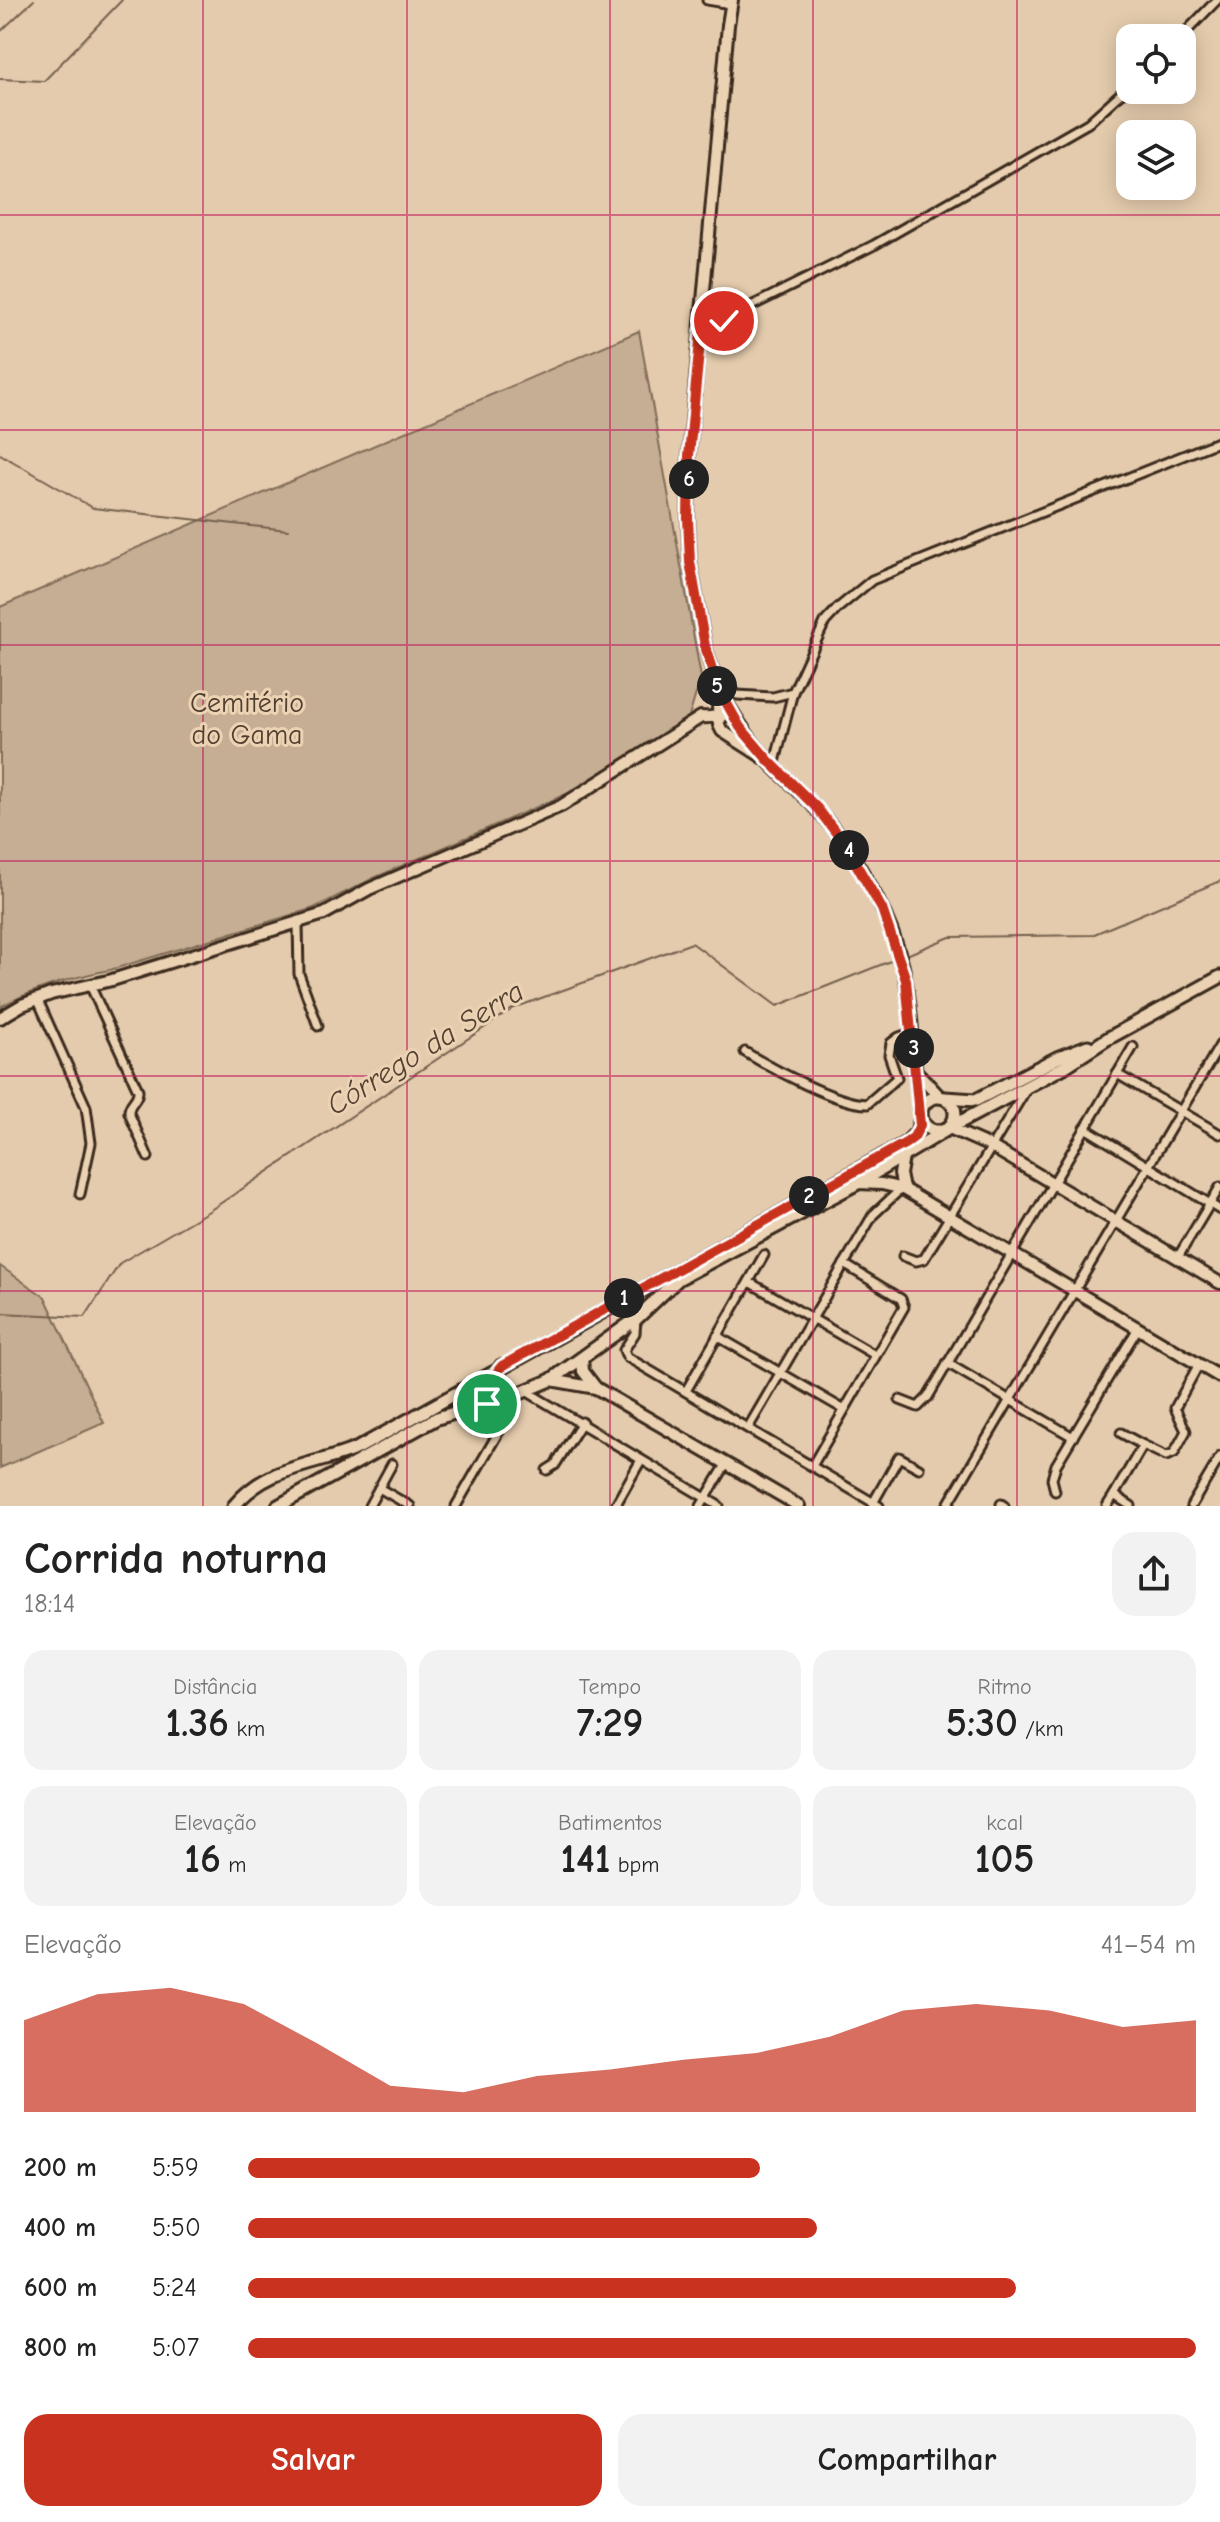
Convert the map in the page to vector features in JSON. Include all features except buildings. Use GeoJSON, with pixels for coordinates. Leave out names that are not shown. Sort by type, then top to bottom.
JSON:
{"type":"FeatureCollection","features":[{"type":"Feature","properties":{"kind":"main road"},"geometry":{"type":"LineString","coordinates":[[278,1506],[437,1418],[513,1396],[551,1380],[636,1319],[678,1279],[858,1183],[947,1129],[1064,1067],[1107,1039],[1220,977]]}},
{"type":"Feature","properties":{"kind":"main road"},"geometry":{"type":"LineString","coordinates":[[234,1506],[249,1490],[268,1477],[353,1450],[906,1143],[917,1132],[929,1099],[976,1100],[1057,1058],[1107,1039]]}},
{"type":"Feature","properties":{"kind":"main road"},"geometry":{"type":"LineString","coordinates":[[942,1097],[953,1105],[956,1115],[947,1129]]}},
{"type":"Feature","properties":{"kind":"main road"},"geometry":{"type":"LineString","coordinates":[[921,1115],[930,1129],[947,1129]]}},
{"type":"Feature","properties":{"kind":"main road"},"geometry":{"type":"LineString","coordinates":[[617,1302],[630,1304],[636,1319]]}},
{"type":"Feature","properties":{"kind":"main road"},"geometry":{"type":"LineString","coordinates":[[502,1366],[495,1377],[496,1385],[502,1393],[513,1396]]}},
{"type":"Feature","properties":{"kind":"main road"},"geometry":{"type":"LineString","coordinates":[[409,1433],[415,1415]]}},
{"type":"Feature","properties":{"kind":"main road"},"geometry":{"type":"LineString","coordinates":[[347,1467],[353,1450]]}},
{"type":"Feature","properties":{"kind":"street"},"geometry":{"type":"LineString","coordinates":[[707,0],[732,2],[689,456],[690,562],[716,682],[722,731],[772,764]]}},
{"type":"Feature","properties":{"kind":"street"},"geometry":{"type":"LineString","coordinates":[[1194,24],[1217,0]]}},
{"type":"Feature","properties":{"kind":"street"},"geometry":{"type":"LineString","coordinates":[[701,331],[874,245],[1083,126],[1116,97]]}},
{"type":"Feature","properties":{"kind":"street"},"geometry":{"type":"LineString","coordinates":[[772,764],[793,692],[825,622],[872,580],[1220,441]]}},
{"type":"Feature","properties":{"kind":"street"},"geometry":{"type":"LineString","coordinates":[[716,682],[722,678],[737,695],[773,697],[793,692]]}},
{"type":"Feature","properties":{"kind":"street"},"geometry":{"type":"LineString","coordinates":[[716,682],[740,727],[817,808],[844,843],[874,892],[906,980],[921,1115]]}},
{"type":"Feature","properties":{"kind":"street"},"geometry":{"type":"LineString","coordinates":[[0,1018],[37,998],[90,985],[324,914],[369,889],[561,806],[701,717],[734,716]]}},
{"type":"Feature","properties":{"kind":"street"},"geometry":{"type":"LineString","coordinates":[[727,734],[735,735],[740,727]]}},
{"type":"Feature","properties":{"kind":"street"},"geometry":{"type":"LineString","coordinates":[[298,923],[299,974],[318,1026]]}},
{"type":"Feature","properties":{"kind":"street"},"geometry":{"type":"LineString","coordinates":[[90,985],[138,1090],[137,1097],[129,1106],[129,1113],[148,1157]]}},
{"type":"Feature","properties":{"kind":"street"},"geometry":{"type":"LineString","coordinates":[[37,998],[86,1107],[91,1143],[80,1194]]}},
{"type":"Feature","properties":{"kind":"street"},"geometry":{"type":"LineString","coordinates":[[745,1052],[826,1092],[867,1104],[897,1078],[889,1055],[891,1043],[913,1032]]}},
{"type":"Feature","properties":{"kind":"street"},"geometry":{"type":"LineString","coordinates":[[947,1506],[1220,1045]]}},
{"type":"Feature","properties":{"kind":"street"},"geometry":{"type":"LineString","coordinates":[[900,1400],[918,1407],[923,1404],[1133,1047]]}},
{"type":"Feature","properties":{"kind":"street"},"geometry":{"type":"LineString","coordinates":[[915,1070],[942,1097]]}},
{"type":"Feature","properties":{"kind":"street"},"geometry":{"type":"LineString","coordinates":[[1117,1074],[1220,1134]]}},
{"type":"Feature","properties":{"kind":"street"},"geometry":{"type":"LineString","coordinates":[[903,1256],[916,1261],[924,1259],[990,1146],[1030,1085]]}},
{"type":"Feature","properties":{"kind":"street"},"geometry":{"type":"LineString","coordinates":[[1085,1128],[1220,1210]]}},
{"type":"Feature","properties":{"kind":"street"},"geometry":{"type":"LineString","coordinates":[[947,1129],[990,1146],[1220,1283]]}},
{"type":"Feature","properties":{"kind":"street"},"geometry":{"type":"LineString","coordinates":[[902,1188],[900,1174],[903,1157]]}},
{"type":"Feature","properties":{"kind":"street"},"geometry":{"type":"LineString","coordinates":[[858,1183],[902,1188],[1220,1377]]}},
{"type":"Feature","properties":{"kind":"street"},"geometry":{"type":"LineString","coordinates":[[1178,1257],[1220,1187]]}},
{"type":"Feature","properties":{"kind":"street"},"geometry":{"type":"LineString","coordinates":[[748,1428],[876,1210],[902,1188]]}},
{"type":"Feature","properties":{"kind":"street"},"geometry":{"type":"LineString","coordinates":[[686,1391],[764,1255]]}},
{"type":"Feature","properties":{"kind":"street"},"geometry":{"type":"LineString","coordinates":[[812,1466],[899,1317],[903,1302],[844,1264]]}},
{"type":"Feature","properties":{"kind":"street"},"geometry":{"type":"LineString","coordinates":[[749,1282],[875,1355]]}},
{"type":"Feature","properties":{"kind":"street"},"geometry":{"type":"LineString","coordinates":[[636,1319],[635,1333],[624,1350],[625,1354],[876,1504],[899,1457],[919,1468]]}},
{"type":"Feature","properties":{"kind":"street"},"geometry":{"type":"LineString","coordinates":[[1055,1491],[1052,1473],[1138,1328]]}},
{"type":"Feature","properties":{"kind":"street"},"geometry":{"type":"LineString","coordinates":[[717,1336],[843,1409]]}},
{"type":"Feature","properties":{"kind":"street"},"geometry":{"type":"LineString","coordinates":[[582,1358],[583,1371],[596,1388]]}},
{"type":"Feature","properties":{"kind":"street"},"geometry":{"type":"LineString","coordinates":[[947,1363],[1073,1437]]}},
{"type":"Feature","properties":{"kind":"street"},"geometry":{"type":"LineString","coordinates":[[1121,1433],[1166,1456],[1174,1453],[1186,1431],[1175,1408],[1199,1364]]}},
{"type":"Feature","properties":{"kind":"street"},"geometry":{"type":"LineString","coordinates":[[551,1380],[596,1388],[799,1506]]}},
{"type":"Feature","properties":{"kind":"street"},"geometry":{"type":"LineString","coordinates":[[526,1391],[582,1422],[703,1502],[719,1506]]}},
{"type":"Feature","properties":{"kind":"street"},"geometry":{"type":"LineString","coordinates":[[456,1506],[509,1414]]}},
{"type":"Feature","properties":{"kind":"street"},"geometry":{"type":"LineString","coordinates":[[547,1470],[555,1465],[582,1422]]}},
{"type":"Feature","properties":{"kind":"street"},"geometry":{"type":"LineString","coordinates":[[1107,1506],[1143,1445]]}},
{"type":"Feature","properties":{"kind":"street"},"geometry":{"type":"LineString","coordinates":[[1191,1506],[1220,1457]]}},
{"type":"Feature","properties":{"kind":"street"},"geometry":{"type":"LineString","coordinates":[[615,1506],[641,1460]]}},
{"type":"Feature","properties":{"kind":"street"},"geometry":{"type":"LineString","coordinates":[[703,1502],[727,1463]]}},
{"type":"Feature","properties":{"kind":"street"},"geometry":{"type":"LineString","coordinates":[[369,1506],[392,1464]]}},
{"type":"Feature","properties":{"kind":"street"},"geometry":{"type":"LineString","coordinates":[[379,1488],[410,1506]]}},
{"type":"Feature","properties":{"kind":"street"},"geometry":{"type":"LineString","coordinates":[[1114,1495],[1131,1506]]}},
{"type":"Feature","properties":{"kind":"green space","name":"Cemitério do Gama"},"geometry":{"type":"Polygon","coordinates":[[[639,331],[701,677],[689,717],[571,792],[374,878],[314,908],[54,984],[0,1007],[0,607],[639,331]]]}},
{"type":"Feature","properties":{"kind":"green space"},"geometry":{"type":"Polygon","coordinates":[[[0,1266],[45,1297],[104,1423],[0,1468],[0,1266]]]}},
{"type":"Feature","properties":{"kind":"waterway"},"geometry":{"type":"LineString","coordinates":[[0,32],[34,0]]}},
{"type":"Feature","properties":{"kind":"waterway"},"geometry":{"type":"LineString","coordinates":[[0,79],[44,81],[122,0]]}},
{"type":"Feature","properties":{"kind":"waterway"},"geometry":{"type":"LineString","coordinates":[[0,454],[93,508],[288,530]]}},
{"type":"Feature","properties":{"kind":"waterway","name":"Córrego da Serra"},"geometry":{"type":"LineString","coordinates":[[904,956],[950,937],[1092,935],[1220,881]]}},
{"type":"Feature","properties":{"kind":"waterway","name":"Córrego da Serra"},"geometry":{"type":"LineString","coordinates":[[0,1313],[85,1317],[120,1263],[209,1211],[514,1008],[692,943],[777,1006],[898,958]]}},
{"type":"Feature","properties":{"kind":"route"},"geometry":{"type":"LineString","coordinates":[[487,1404],[513,1396],[502,1393],[494,1382],[502,1366],[906,1143],[914,1137],[920,1125],[906,980],[882,909],[844,843],[817,808],[769,761],[740,727],[717,686],[705,646],[690,562],[689,456],[701,331],[724,321]]}}]}
